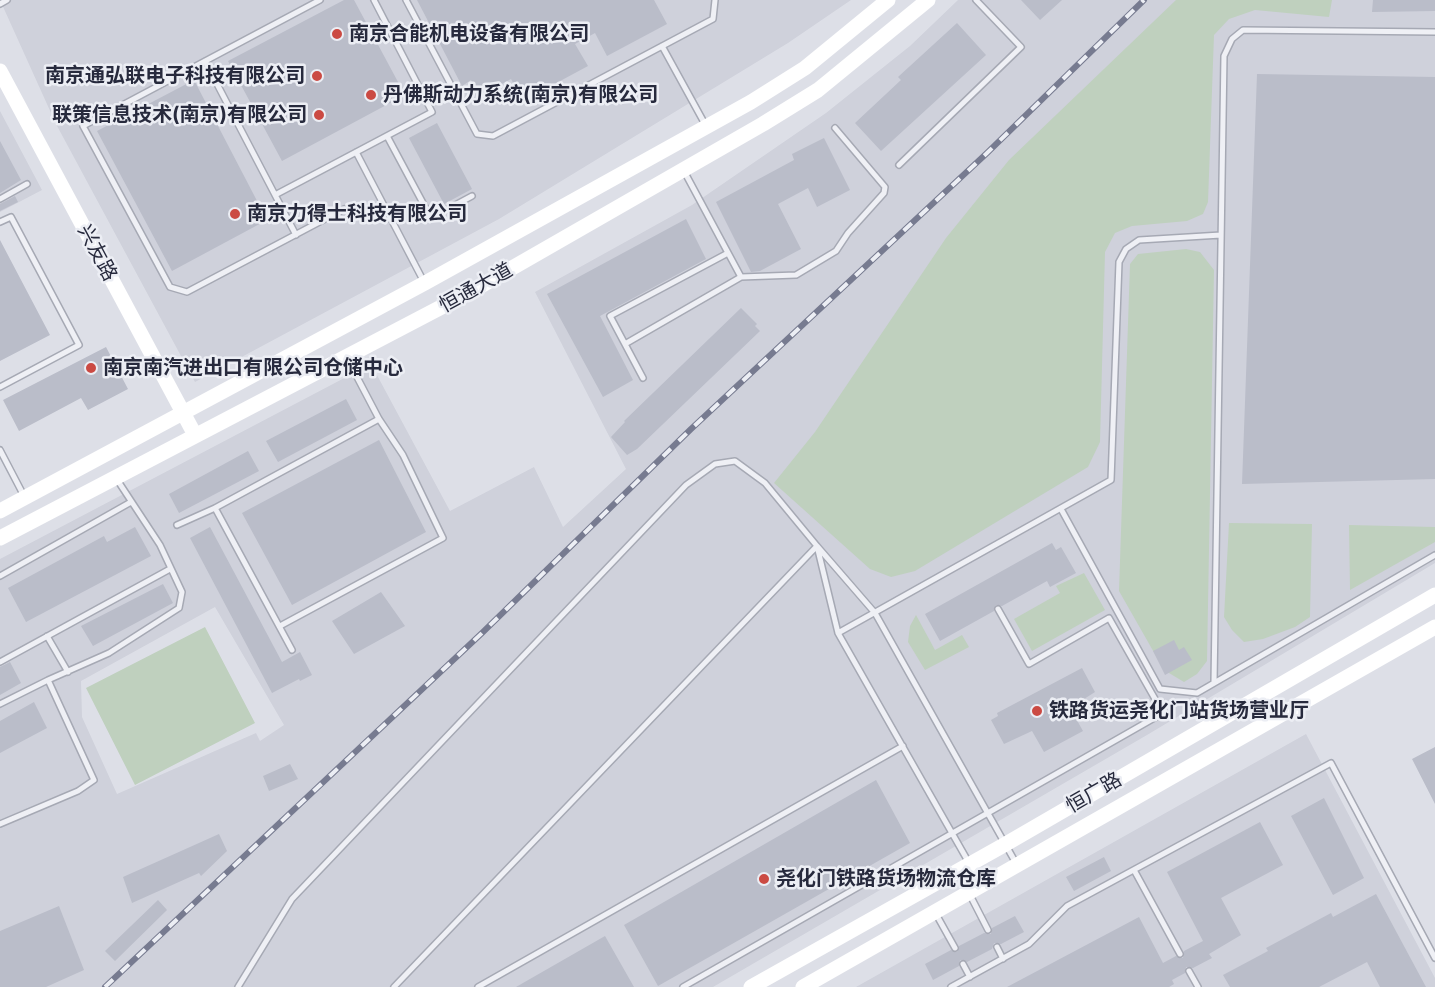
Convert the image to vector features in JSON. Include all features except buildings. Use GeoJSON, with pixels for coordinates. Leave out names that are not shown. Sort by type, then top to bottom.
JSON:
{"type":"FeatureCollection","features":[{"type":"Feature","properties":{"kind":"main road","name":"恒通大道"},"geometry":{"type":"LineString","coordinates":[[0,511],[425,283],[706,127],[805,68],[888,0]]}},
{"type":"Feature","properties":{"kind":"main road","name":"恒通大道"},"geometry":{"type":"LineString","coordinates":[[0,538],[472,291],[683,170],[818,90],[928,0]]}},
{"type":"Feature","properties":{"kind":"main road","name":"兴友路"},"geometry":{"type":"LineString","coordinates":[[0,71],[195,435]]}},
{"type":"Feature","properties":{"kind":"main road","name":"恒广路"},"geometry":{"type":"LineString","coordinates":[[751,987],[1004,845],[1435,595]]}},
{"type":"Feature","properties":{"kind":"main road","name":"恒广路"},"geometry":{"type":"LineString","coordinates":[[803,987],[1435,627]]}},
{"type":"Feature","properties":{"kind":"lane"},"geometry":{"type":"LineString","coordinates":[[0,4],[7,0]]}},
{"type":"Feature","properties":{"kind":"lane"},"geometry":{"type":"LineString","coordinates":[[320,0],[83,126],[170,287],[187,292],[344,209]]}},
{"type":"Feature","properties":{"kind":"lane"},"geometry":{"type":"LineString","coordinates":[[275,195],[432,112],[374,0]]}},
{"type":"Feature","properties":{"kind":"lane"},"geometry":{"type":"LineString","coordinates":[[406,0],[477,134],[493,136],[713,19],[715,0]]}},
{"type":"Feature","properties":{"kind":"lane"},"geometry":{"type":"LineString","coordinates":[[899,165],[1021,47],[976,0]]}},
{"type":"Feature","properties":{"kind":"lane"},"geometry":{"type":"LineString","coordinates":[[1214,683],[1224,56],[1232,39],[1243,30],[1435,33]]}},
{"type":"Feature","properties":{"kind":"lane"},"geometry":{"type":"LineString","coordinates":[[662,46],[706,127]]}},
{"type":"Feature","properties":{"kind":"lane"},"geometry":{"type":"LineString","coordinates":[[205,61],[296,235]]}},
{"type":"Feature","properties":{"kind":"lane"},"geometry":{"type":"LineString","coordinates":[[625,344],[741,277],[796,274],[836,251],[848,233],[884,193],[880,178],[835,128]]}},
{"type":"Feature","properties":{"kind":"lane"},"geometry":{"type":"LineString","coordinates":[[387,136],[431,218],[472,196]]}},
{"type":"Feature","properties":{"kind":"lane"},"geometry":{"type":"LineString","coordinates":[[356,152],[425,283]]}},
{"type":"Feature","properties":{"kind":"lane"},"geometry":{"type":"LineString","coordinates":[[683,170],[741,277]]}},
{"type":"Feature","properties":{"kind":"lane"},"geometry":{"type":"LineString","coordinates":[[0,198],[27,184]]}},
{"type":"Feature","properties":{"kind":"lane"},"geometry":{"type":"LineString","coordinates":[[0,222],[11,217],[79,345],[0,387]]}},
{"type":"Feature","properties":{"kind":"lane"},"geometry":{"type":"LineString","coordinates":[[838,633],[1111,480],[1119,262],[1126,249],[1139,240],[1221,235]]}},
{"type":"Feature","properties":{"kind":"lane"},"geometry":{"type":"LineString","coordinates":[[643,378],[610,316],[728,253]]}},
{"type":"Feature","properties":{"kind":"lane"},"geometry":{"type":"LineString","coordinates":[[280,626],[443,537],[403,455],[379,419],[346,356]]}},
{"type":"Feature","properties":{"kind":"lane"},"geometry":{"type":"LineString","coordinates":[[177,525],[215,508],[379,419]]}},
{"type":"Feature","properties":{"kind":"lane"},"geometry":{"type":"LineString","coordinates":[[0,450],[25,497]]}},
{"type":"Feature","properties":{"kind":"lane"},"geometry":{"type":"LineString","coordinates":[[238,987],[292,900],[686,485],[715,464],[735,461],[765,483],[875,613],[1017,866]]}},
{"type":"Feature","properties":{"kind":"lane"},"geometry":{"type":"LineString","coordinates":[[0,704],[109,653],[179,608],[182,592],[160,545],[115,477]]}},
{"type":"Feature","properties":{"kind":"lane"},"geometry":{"type":"LineString","coordinates":[[0,576],[131,502]]}},
{"type":"Feature","properties":{"kind":"lane"},"geometry":{"type":"LineString","coordinates":[[215,508],[292,650]]}},
{"type":"Feature","properties":{"kind":"lane"},"geometry":{"type":"LineString","coordinates":[[1061,509],[1160,689],[1197,693],[1435,555]]}},
{"type":"Feature","properties":{"kind":"lane"},"geometry":{"type":"LineString","coordinates":[[817,546],[838,633],[969,863],[988,930]]}},
{"type":"Feature","properties":{"kind":"lane"},"geometry":{"type":"LineString","coordinates":[[394,987],[817,546]]}},
{"type":"Feature","properties":{"kind":"lane"},"geometry":{"type":"LineString","coordinates":[[0,662],[170,568]]}},
{"type":"Feature","properties":{"kind":"lane"},"geometry":{"type":"LineString","coordinates":[[683,987],[1163,713],[1109,618],[1029,664],[998,609]]}},
{"type":"Feature","properties":{"kind":"lane"},"geometry":{"type":"LineString","coordinates":[[47,636],[68,672]]}},
{"type":"Feature","properties":{"kind":"lane"},"geometry":{"type":"LineString","coordinates":[[0,824],[78,791],[94,780],[48,680]]}},
{"type":"Feature","properties":{"kind":"lane"},"geometry":{"type":"LineString","coordinates":[[478,987],[903,746]]}},
{"type":"Feature","properties":{"kind":"lane"},"geometry":{"type":"LineString","coordinates":[[951,987],[1029,944],[1067,906],[1331,763],[1435,958]]}},
{"type":"Feature","properties":{"kind":"lane"},"geometry":{"type":"LineString","coordinates":[[1134,870],[1180,954]]}},
{"type":"Feature","properties":{"kind":"lane"},"geometry":{"type":"LineString","coordinates":[[935,912],[955,948]]}},
{"type":"Feature","properties":{"kind":"lane"},"geometry":{"type":"LineString","coordinates":[[997,947],[1003,958]]}},
{"type":"Feature","properties":{"kind":"lane"},"geometry":{"type":"LineString","coordinates":[[963,964],[970,977]]}},
{"type":"Feature","properties":{"kind":"lane"},"geometry":{"type":"LineString","coordinates":[[1189,970],[1198,987]]}},
{"type":"Feature","properties":{"kind":"shaded area"},"geometry":{"type":"Polygon","coordinates":[[[0,0],[851,0],[788,43],[499,219],[195,382],[56,124],[0,0]]]}},
{"type":"Feature","properties":{"kind":"shaded area"},"geometry":{"type":"Polygon","coordinates":[[[958,0],[1435,0],[1435,563],[1147,735],[713,987],[0,987],[0,559],[371,364],[450,511],[534,467],[563,527],[626,469],[535,292],[692,205],[826,113],[910,46],[958,0]],[[215,607],[81,681],[82,717],[117,794],[256,733],[260,741],[284,725],[215,607]]]}},
{"type":"Feature","properties":{"kind":"shaded area"},"geometry":{"type":"Polygon","coordinates":[[[0,111],[42,190],[0,212],[0,111]]]}},
{"type":"Feature","properties":{"kind":"shaded area"},"geometry":{"type":"Polygon","coordinates":[[[1306,734],[1435,978],[1435,987],[856,987],[1306,734]]]}},
{"type":"Feature","properties":{"kind":"green space"},"geometry":{"type":"Polygon","coordinates":[[[1176,0],[1332,0],[1329,17],[1255,10],[1229,19],[1214,35],[1208,202],[1203,214],[1187,221],[1132,226],[1115,233],[1105,252],[1100,442],[1088,467],[915,571],[891,577],[870,569],[774,483],[815,432],[946,238],[1009,160],[1176,0]]]}},
{"type":"Feature","properties":{"kind":"green space"},"geometry":{"type":"Polygon","coordinates":[[[1186,249],[1200,252],[1214,270],[1207,661],[1197,674],[1184,682],[1164,670],[1119,591],[1130,264],[1138,254],[1186,249]]]}},
{"type":"Feature","properties":{"kind":"green space"},"geometry":{"type":"Polygon","coordinates":[[[1229,523],[1312,524],[1310,617],[1295,627],[1263,639],[1244,642],[1232,630],[1224,617],[1229,523]]]}},
{"type":"Feature","properties":{"kind":"green space"},"geometry":{"type":"Polygon","coordinates":[[[1349,525],[1435,527],[1435,542],[1350,590],[1349,525]]]}},
{"type":"Feature","properties":{"kind":"green space"},"geometry":{"type":"Polygon","coordinates":[[[1084,573],[1105,610],[1032,651],[1014,619],[1060,593],[1056,586],[1084,573]]]}},
{"type":"Feature","properties":{"kind":"green space"},"geometry":{"type":"Polygon","coordinates":[[[916,615],[935,650],[962,635],[969,647],[925,670],[908,642],[910,626],[916,615]]]}},
{"type":"Feature","properties":{"kind":"green space"},"geometry":{"type":"Polygon","coordinates":[[[205,627],[255,723],[135,785],[86,688],[205,627]]]}},
{"type":"Feature","properties":{"kind":"railway"},"geometry":{"type":"LineString","coordinates":[[105,987],[482,633],[691,429],[987,153],[1144,0]]}},
{"type":"Feature","properties":{"kind":"place","name":"南京合能机电设备有限公司"},"geometry":{"type":"Point","coordinates":[337,34]}},
{"type":"Feature","properties":{"kind":"place","name":"南京通弘联电子科技有限公司"},"geometry":{"type":"Point","coordinates":[317,76]}},
{"type":"Feature","properties":{"kind":"place","name":"丹佛斯动力系统(南京)有限公司"},"geometry":{"type":"Point","coordinates":[371,95]}},
{"type":"Feature","properties":{"kind":"place","name":"联策信息技术(南京)有限公司"},"geometry":{"type":"Point","coordinates":[319,115]}},
{"type":"Feature","properties":{"kind":"place","name":"南京力得士科技有限公司"},"geometry":{"type":"Point","coordinates":[235,214]}},
{"type":"Feature","properties":{"kind":"place","name":"南京南汽进出口有限公司仓储中心"},"geometry":{"type":"Point","coordinates":[91,368]}},
{"type":"Feature","properties":{"kind":"place","name":"铁路货运尧化门站货场营业厅"},"geometry":{"type":"Point","coordinates":[1037,711]}},
{"type":"Feature","properties":{"kind":"place","name":"尧化门铁路货场物流仓库"},"geometry":{"type":"Point","coordinates":[764,879]}}]}
